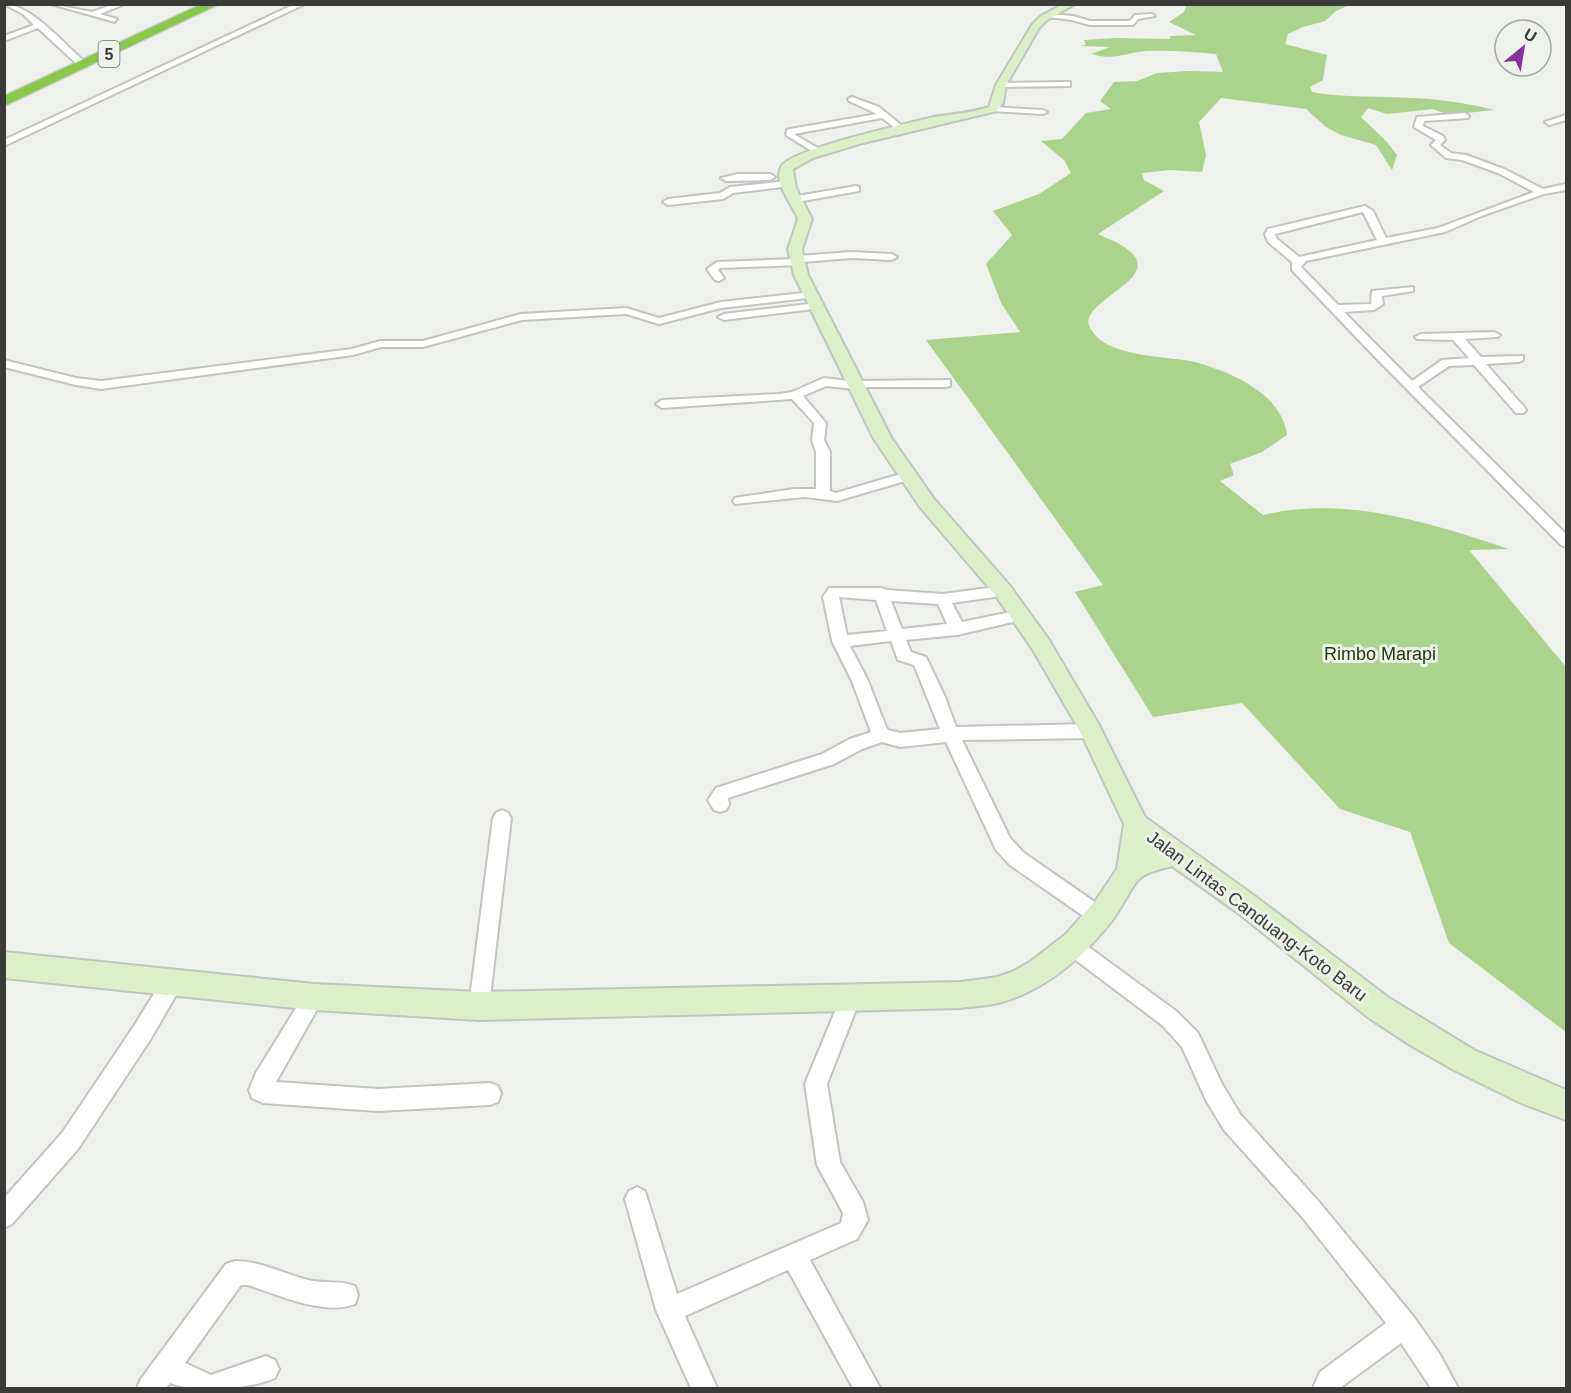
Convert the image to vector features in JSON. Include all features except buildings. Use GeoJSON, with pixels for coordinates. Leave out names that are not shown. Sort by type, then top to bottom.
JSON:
{"type":"FeatureCollection","features":[{"type":"Feature","properties":{"kind":"highway","name":"5"},"geometry":{"type":"LineString","coordinates":[[4,102],[213,4]]}},
{"type":"Feature","properties":{"kind":"main road"},"geometry":{"type":"LineString","coordinates":[[790,186],[789,163],[814,153],[902,129],[993,109],[997,103],[1001,85],[1035,27],[1071,4]]}},
{"type":"Feature","properties":{"kind":"main road","name":"Jalan Lintas Canduang-Koto Baru"},"geometry":{"type":"LineString","coordinates":[[790,186],[805,219],[795,249],[801,276],[883,438],[907,476],[1003,591],[1041,645],[1091,731],[1136,824],[1174,854],[1247,905],[1378,1008],[1464,1060],[1566,1106]]}},
{"type":"Feature","properties":{"kind":"main road"},"geometry":{"type":"LineString","coordinates":[[1129,872],[1136,824]]}},
{"type":"Feature","properties":{"kind":"main road"},"geometry":{"type":"LineString","coordinates":[[4,965],[314,997],[479,1006],[961,995],[1001,989],[1022,981],[1047,966],[1072,946],[1099,916],[1129,872],[1143,864],[1174,854]]}},
{"type":"Feature","properties":{"kind":"street"},"geometry":{"type":"LineString","coordinates":[[8,4],[39,25],[83,65]]}},
{"type":"Feature","properties":{"kind":"street"},"geometry":{"type":"LineString","coordinates":[[93,14],[122,4]]}},
{"type":"Feature","properties":{"kind":"street"},"geometry":{"type":"LineString","coordinates":[[4,144],[302,4]]}},
{"type":"Feature","properties":{"kind":"street"},"geometry":{"type":"LineString","coordinates":[[44,8],[55,5],[115,20]]}},
{"type":"Feature","properties":{"kind":"street"},"geometry":{"type":"LineString","coordinates":[[24,13],[34,10]]}},
{"type":"Feature","properties":{"kind":"street"},"geometry":{"type":"LineString","coordinates":[[106,17],[130,10]]}},
{"type":"Feature","properties":{"kind":"street"},"geometry":{"type":"LineString","coordinates":[[1050,16],[1073,18],[1090,23],[1133,23],[1135,17],[1152,16]]}},
{"type":"Feature","properties":{"kind":"street"},"geometry":{"type":"LineString","coordinates":[[4,39],[39,25]]}},
{"type":"Feature","properties":{"kind":"street"},"geometry":{"type":"LineString","coordinates":[[1001,85],[1067,84]]}},
{"type":"Feature","properties":{"kind":"street"},"geometry":{"type":"LineString","coordinates":[[852,99],[866,107],[875,108],[902,129]]}},
{"type":"Feature","properties":{"kind":"street"},"geometry":{"type":"LineString","coordinates":[[993,109],[1043,112]]}},
{"type":"Feature","properties":{"kind":"street"},"geometry":{"type":"LineString","coordinates":[[814,153],[790,135],[790,132],[885,116]]}},
{"type":"Feature","properties":{"kind":"street"},"geometry":{"type":"LineString","coordinates":[[1465,116],[1420,119],[1418,126],[1440,138],[1436,145],[1449,156],[1463,157],[1501,171],[1542,192]]}},
{"type":"Feature","properties":{"kind":"street"},"geometry":{"type":"LineString","coordinates":[[1548,122],[1566,118]]}},
{"type":"Feature","properties":{"kind":"street"},"geometry":{"type":"LineString","coordinates":[[726,178],[790,186],[856,189]]}},
{"type":"Feature","properties":{"kind":"street"},"geometry":{"type":"LineString","coordinates":[[668,202],[723,196],[730,190],[790,186]]}},
{"type":"Feature","properties":{"kind":"street"},"geometry":{"type":"LineString","coordinates":[[1298,261],[1441,230],[1481,213],[1542,192],[1566,187]]}},
{"type":"Feature","properties":{"kind":"street"},"geometry":{"type":"LineString","coordinates":[[1298,261],[1272,240],[1270,234],[1272,231],[1365,209],[1383,242]]}},
{"type":"Feature","properties":{"kind":"street"},"geometry":{"type":"LineString","coordinates":[[719,278],[712,270],[717,265],[799,261],[851,255],[892,257]]}},
{"type":"Feature","properties":{"kind":"street"},"geometry":{"type":"LineString","coordinates":[[1298,261],[1296,268],[1334,309],[1566,542]]}},
{"type":"Feature","properties":{"kind":"street"},"geometry":{"type":"LineString","coordinates":[[1334,309],[1374,307],[1378,304],[1376,293],[1409,289]]}},
{"type":"Feature","properties":{"kind":"street"},"geometry":{"type":"LineString","coordinates":[[724,317],[815,301]]}},
{"type":"Feature","properties":{"kind":"street"},"geometry":{"type":"LineString","coordinates":[[4,363],[30,367],[83,384],[101,385],[353,352],[380,344],[416,345],[498,322],[546,314],[626,311],[659,321],[722,305],[815,301]]}},
{"type":"Feature","properties":{"kind":"street"},"geometry":{"type":"LineString","coordinates":[[1421,337],[1494,334]]}},
{"type":"Feature","properties":{"kind":"street"},"geometry":{"type":"LineString","coordinates":[[1457,336],[1520,410]]}},
{"type":"Feature","properties":{"kind":"street"},"geometry":{"type":"LineString","coordinates":[[1412,386],[1446,363],[1519,358]]}},
{"type":"Feature","properties":{"kind":"street"},"geometry":{"type":"LineString","coordinates":[[662,404],[779,398],[795,395],[824,382],[946,383]]}},
{"type":"Feature","properties":{"kind":"street"},"geometry":{"type":"LineString","coordinates":[[795,395],[820,423],[818,440],[823,452],[823,494]]}},
{"type":"Feature","properties":{"kind":"street"},"geometry":{"type":"LineString","coordinates":[[740,501],[778,495],[843,496],[907,476]]}},
{"type":"Feature","properties":{"kind":"street"},"geometry":{"type":"LineString","coordinates":[[882,735],[840,641],[831,597],[834,592],[943,598],[1003,591]]}},
{"type":"Feature","properties":{"kind":"street"},"geometry":{"type":"LineString","coordinates":[[881,593],[904,656],[920,661],[938,697],[950,733],[1003,844],[1017,859],[1099,916]]}},
{"type":"Feature","properties":{"kind":"street"},"geometry":{"type":"LineString","coordinates":[[943,598],[957,629]]}},
{"type":"Feature","properties":{"kind":"street"},"geometry":{"type":"LineString","coordinates":[[840,641],[957,629],[1021,615]]}},
{"type":"Feature","properties":{"kind":"street"},"geometry":{"type":"LineString","coordinates":[[720,805],[717,800],[722,793],[828,759],[856,744],[882,735],[900,740],[950,733],[1091,731]]}},
{"type":"Feature","properties":{"kind":"street"},"geometry":{"type":"LineString","coordinates":[[479,1006],[501,818]]}},
{"type":"Feature","properties":{"kind":"street"},"geometry":{"type":"LineString","coordinates":[[1072,946],[1169,1018],[1190,1040],[1214,1092],[1243,1136],[1311,1210],[1404,1325],[1430,1362],[1445,1389]]}},
{"type":"Feature","properties":{"kind":"street"},"geometry":{"type":"LineString","coordinates":[[4,1216],[70,1141],[142,1033],[172,983]]}},
{"type":"Feature","properties":{"kind":"street"},"geometry":{"type":"LineString","coordinates":[[314,997],[264,1081],[260,1090],[263,1092],[378,1100],[490,1094]]}},
{"type":"Feature","properties":{"kind":"street"},"geometry":{"type":"LineString","coordinates":[[669,1310],[849,1231],[856,1220],[855,1210],[829,1165],[816,1084],[850,999]]}},
{"type":"Feature","properties":{"kind":"street"},"geometry":{"type":"LineString","coordinates":[[637,1199],[669,1310],[704,1389]]}},
{"type":"Feature","properties":{"kind":"street"},"geometry":{"type":"LineString","coordinates":[[793,1254],[867,1389]]}},
{"type":"Feature","properties":{"kind":"street"},"geometry":{"type":"LineString","coordinates":[[150,1389],[235,1273],[248,1274],[310,1293],[346,1295]]}},
{"type":"Feature","properties":{"kind":"street"},"geometry":{"type":"LineString","coordinates":[[1326,1389],[1329,1381],[1337,1374],[1404,1325]]}},
{"type":"Feature","properties":{"kind":"street"},"geometry":{"type":"LineString","coordinates":[[166,1367],[210,1388],[266,1369]]}},
{"type":"Feature","properties":{"kind":"green space","name":"Rimbo Marapi"},"geometry":{"type":"Polygon","coordinates":[[[1187,5],[1349,5],[1336,11],[1325,21],[1288,34],[1285,44],[1327,55],[1323,80],[1310,87],[1312,92],[1349,96],[1432,99],[1494,110],[1448,115],[1433,109],[1387,114],[1368,108],[1361,117],[1397,155],[1392,170],[1376,145],[1341,135],[1326,127],[1306,109],[1221,98],[1199,122],[1206,155],[1202,172],[1170,170],[1142,173],[1144,180],[1164,191],[1098,234],[1127,249],[1136,259],[1137,269],[1132,278],[1100,304],[1088,322],[1094,334],[1105,343],[1118,349],[1195,362],[1214,368],[1249,385],[1273,404],[1280,414],[1287,435],[1262,452],[1230,464],[1234,475],[1220,481],[1263,515],[1325,508],[1356,510],[1419,522],[1509,549],[1469,550],[1566,667],[1566,1032],[1449,943],[1410,832],[1340,809],[1242,703],[1153,717],[1075,592],[1103,585],[926,340],[1020,332],[1001,303],[986,264],[1012,235],[993,211],[1039,194],[1071,173],[1064,160],[1041,141],[1062,139],[1086,113],[1111,109],[1100,101],[1114,82],[1137,81],[1157,73],[1223,72],[1216,54],[1155,51],[1107,57],[1091,54],[1110,47],[1080,46],[1086,45],[1084,40],[1170,39],[1170,36],[1196,35],[1169,22],[1184,12],[1187,5]]]}}]}
